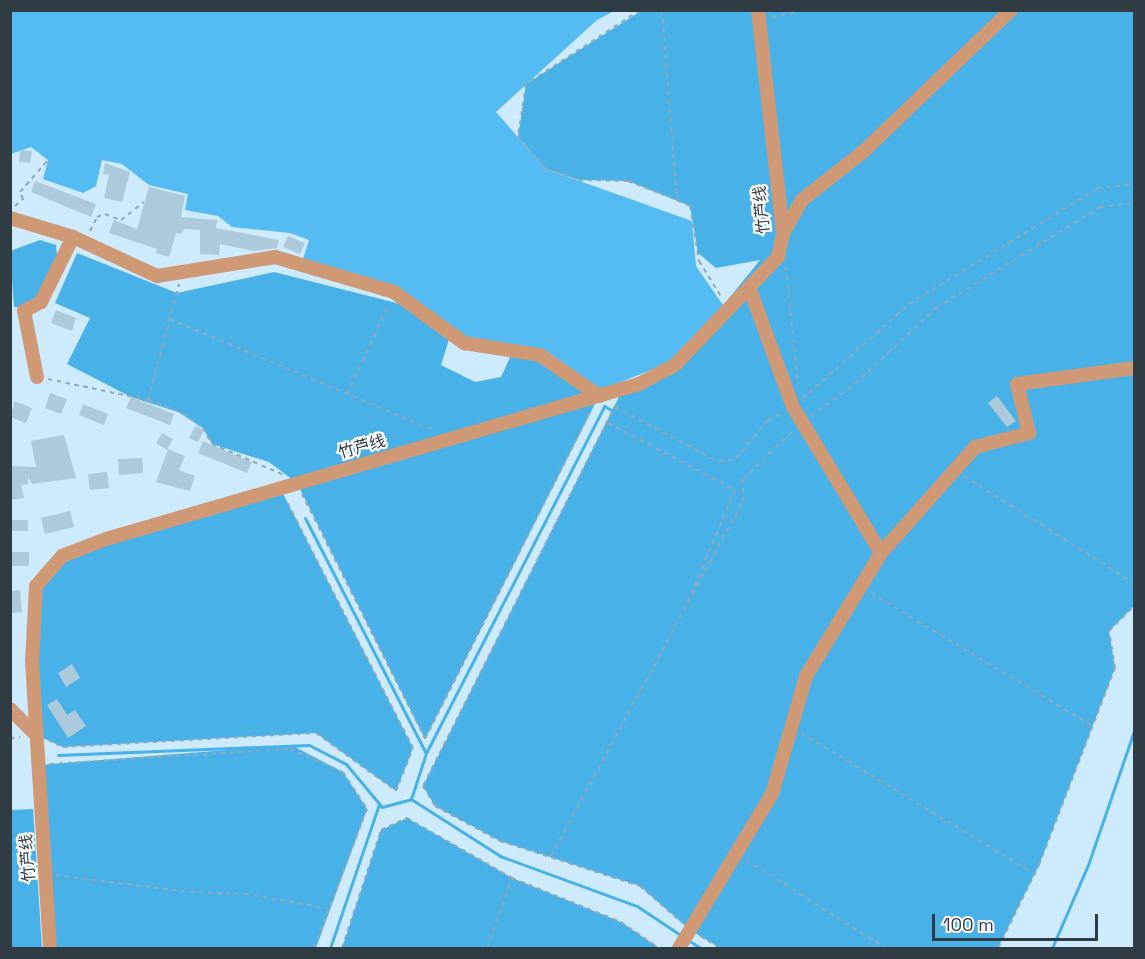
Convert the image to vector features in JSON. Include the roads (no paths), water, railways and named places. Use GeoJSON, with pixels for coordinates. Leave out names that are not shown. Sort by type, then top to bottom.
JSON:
{"type":"FeatureCollection","features":[{"type":"Feature","properties":{"kind":"street"},"geometry":{"type":"LineString","coordinates":[[783,233],[802,200],[864,151],[1011,10]]}},
{"type":"Feature","properties":{"kind":"street","name":"竹芦线"},"geometry":{"type":"LineString","coordinates":[[50,948],[32,661],[36,586],[62,556],[106,539],[639,384],[675,365],[778,257],[783,233],[759,15]]}},
{"type":"Feature","properties":{"kind":"street"},"geometry":{"type":"LineString","coordinates":[[10,218],[79,239],[157,276],[275,257],[394,292],[464,343],[540,355],[599,396]]}},
{"type":"Feature","properties":{"kind":"street"},"geometry":{"type":"LineString","coordinates":[[37,377],[24,311],[41,302],[79,239]]}},
{"type":"Feature","properties":{"kind":"street"},"geometry":{"type":"LineString","coordinates":[[749,287],[797,414],[881,553]]}},
{"type":"Feature","properties":{"kind":"street"},"geometry":{"type":"LineString","coordinates":[[684,940],[772,794],[806,675],[881,553],[975,447],[1029,433],[1017,384],[1134,368]]}},
{"type":"Feature","properties":{"kind":"street"},"geometry":{"type":"LineString","coordinates":[[10,709],[36,735]]}},
{"type":"Feature","properties":{"kind":"waterway"},"geometry":{"type":"LineString","coordinates":[[411,799],[426,753],[604,406],[615,412]]}},
{"type":"Feature","properties":{"kind":"waterway"},"geometry":{"type":"LineString","coordinates":[[305,518],[426,753]]}},
{"type":"Feature","properties":{"kind":"waterway"},"geometry":{"type":"LineString","coordinates":[[1052,948],[1088,865],[1134,731]]}},
{"type":"Feature","properties":{"kind":"waterway"},"geometry":{"type":"LineString","coordinates":[[58,755],[309,745],[346,764],[382,807],[411,799],[500,856],[637,906],[682,936]]}},
{"type":"Feature","properties":{"kind":"waterway"},"geometry":{"type":"LineString","coordinates":[[330,948],[379,804]]}},
{"type":"Feature","properties":{"kind":"waterway"},"geometry":{"type":"LineString","coordinates":[[688,940],[701,948]]}}]}
